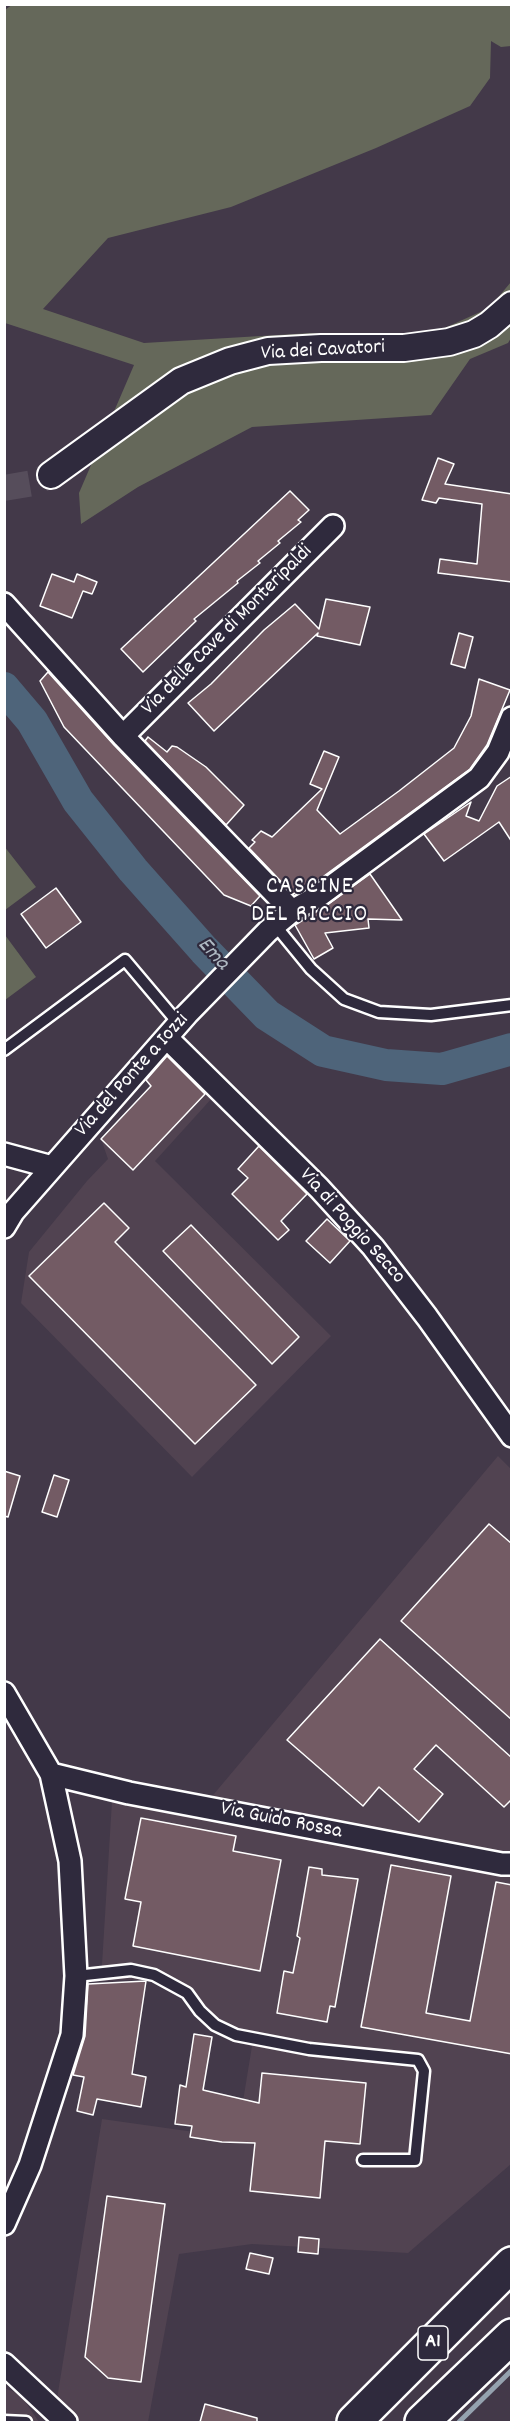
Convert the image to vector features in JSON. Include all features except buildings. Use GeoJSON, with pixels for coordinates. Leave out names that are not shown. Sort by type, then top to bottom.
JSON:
{"type":"FeatureCollection","features":[{"type":"Feature","properties":{"kind":"highway","name":"A1"},"geometry":{"type":"LineString","coordinates":[[354,2422],[512,2264]]}},
{"type":"Feature","properties":{"kind":"highway","name":"A1"},"geometry":{"type":"LineString","coordinates":[[422,2422],[512,2336]]}},
{"type":"Feature","properties":{"kind":"street","name":"Via dei Cavatori"},"geometry":{"type":"LineString","coordinates":[[51,475],[181,381],[230,361],[268,351],[321,348],[404,348],[449,342],[474,334],[512,306]]}},
{"type":"Feature","properties":{"kind":"street","name":"Via delle Cave di Monteripaldi"},"geometry":{"type":"LineString","coordinates":[[123,736],[333,526]]}},
{"type":"Feature","properties":{"kind":"street"},"geometry":{"type":"LineString","coordinates":[[4,604],[123,736],[292,911]]}},
{"type":"Feature","properties":{"kind":"street","name":"Via del Ponte a Iozzi"},"geometry":{"type":"LineString","coordinates":[[4,1227],[13,1212],[177,1025],[271,928],[292,911],[320,895],[479,778],[498,752],[512,718]]}},
{"type":"Feature","properties":{"kind":"street","name":"Via di Poggio Secco"},"geometry":{"type":"LineString","coordinates":[[177,1025],[373,1247],[427,1317],[512,1436]]}},
{"type":"Feature","properties":{"kind":"street"},"geometry":{"type":"LineString","coordinates":[[4,1154],[52,1167]]}},
{"type":"Feature","properties":{"kind":"street"},"geometry":{"type":"LineString","coordinates":[[4,1693],[51,1774],[70,1861],[76,1976],[72,2035],[30,2165],[4,2224]]}},
{"type":"Feature","properties":{"kind":"street","name":"Via Guido Rossa"},"geometry":{"type":"LineString","coordinates":[[51,1774],[141,1796],[502,1864],[512,1864]]}},
{"type":"Feature","properties":{"kind":"street"},"geometry":{"type":"LineString","coordinates":[[4,2364],[66,2422]]}},
{"type":"Feature","properties":{"kind":"lane"},"geometry":{"type":"LineString","coordinates":[[271,928],[344,999],[379,1012],[431,1015],[512,1005]]}},
{"type":"Feature","properties":{"kind":"lane"},"geometry":{"type":"LineString","coordinates":[[4,1050],[125,960],[177,1025]]}},
{"type":"Feature","properties":{"kind":"lane"},"geometry":{"type":"LineString","coordinates":[[76,1976],[131,1970],[154,1975],[170,1981],[187,1993],[200,2011],[215,2025],[236,2035],[309,2049],[418,2060],[424,2071],[415,2160],[363,2160]]}},
{"type":"Feature","properties":{"kind":"lane"},"geometry":{"type":"LineString","coordinates":[[4,2421],[26,2422]]}},
{"type":"Feature","properties":{"kind":"shaded area"},"geometry":{"type":"Polygon","coordinates":[[[190,1075],[213,1097],[155,1161],[331,1336],[192,1477],[21,1303],[29,1252],[108,1159],[101,1139],[151,1086],[166,1100],[190,1075]]]}},
{"type":"Feature","properties":{"kind":"shaded area"},"geometry":{"type":"Polygon","coordinates":[[[498,1456],[512,1470],[511,2164],[408,2253],[252,2244],[179,2254],[148,2422],[81,2422],[57,2399],[102,2119],[237,2138],[252,2046],[161,1979],[101,1981],[112,1801],[198,1813],[498,1456]]]}},
{"type":"Feature","properties":{"kind":"shaded area"},"geometry":{"type":"Polygon","coordinates":[[[4,2388],[20,2394],[39,2422],[5,2422],[4,2388]]]}},
{"type":"Feature","properties":{"kind":"green space"},"geometry":{"type":"Polygon","coordinates":[[[13,4],[511,5],[511,46],[501,47],[491,41],[490,78],[470,106],[376,148],[231,207],[108,238],[43,309],[144,343],[311,333],[418,340],[489,308],[511,282],[511,338],[508,343],[470,359],[431,415],[252,427],[138,487],[81,524],[79,493],[134,365],[5,323],[5,10],[13,4]]]}},
{"type":"Feature","properties":{"kind":"green space"},"geometry":{"type":"Polygon","coordinates":[[[4,846],[36,887],[5,910],[4,910],[4,846]]]}},
{"type":"Feature","properties":{"kind":"green space"},"geometry":{"type":"Polygon","coordinates":[[[5,935],[36,977],[4,1000],[5,935]]]}},
{"type":"Feature","properties":{"kind":"waterway","name":"Ema"},"geometry":{"type":"LineString","coordinates":[[4,688],[32,721],[78,801],[133,870],[204,950],[267,1015],[323,1051],[386,1065],[442,1069],[512,1049]]}},
{"type":"Feature","properties":{"kind":"waterway"},"geometry":{"type":"LineString","coordinates":[[459,2422],[512,2370]]}},
{"type":"Feature","properties":{"kind":"tunnel"},"geometry":{"type":"LineString","coordinates":[[4,488],[33,483],[51,475]]}},
{"type":"Feature","properties":{"kind":"district","name":"CASCINE DEL RICCIO"},"geometry":{"type":"Point","coordinates":[310,903]}}]}
